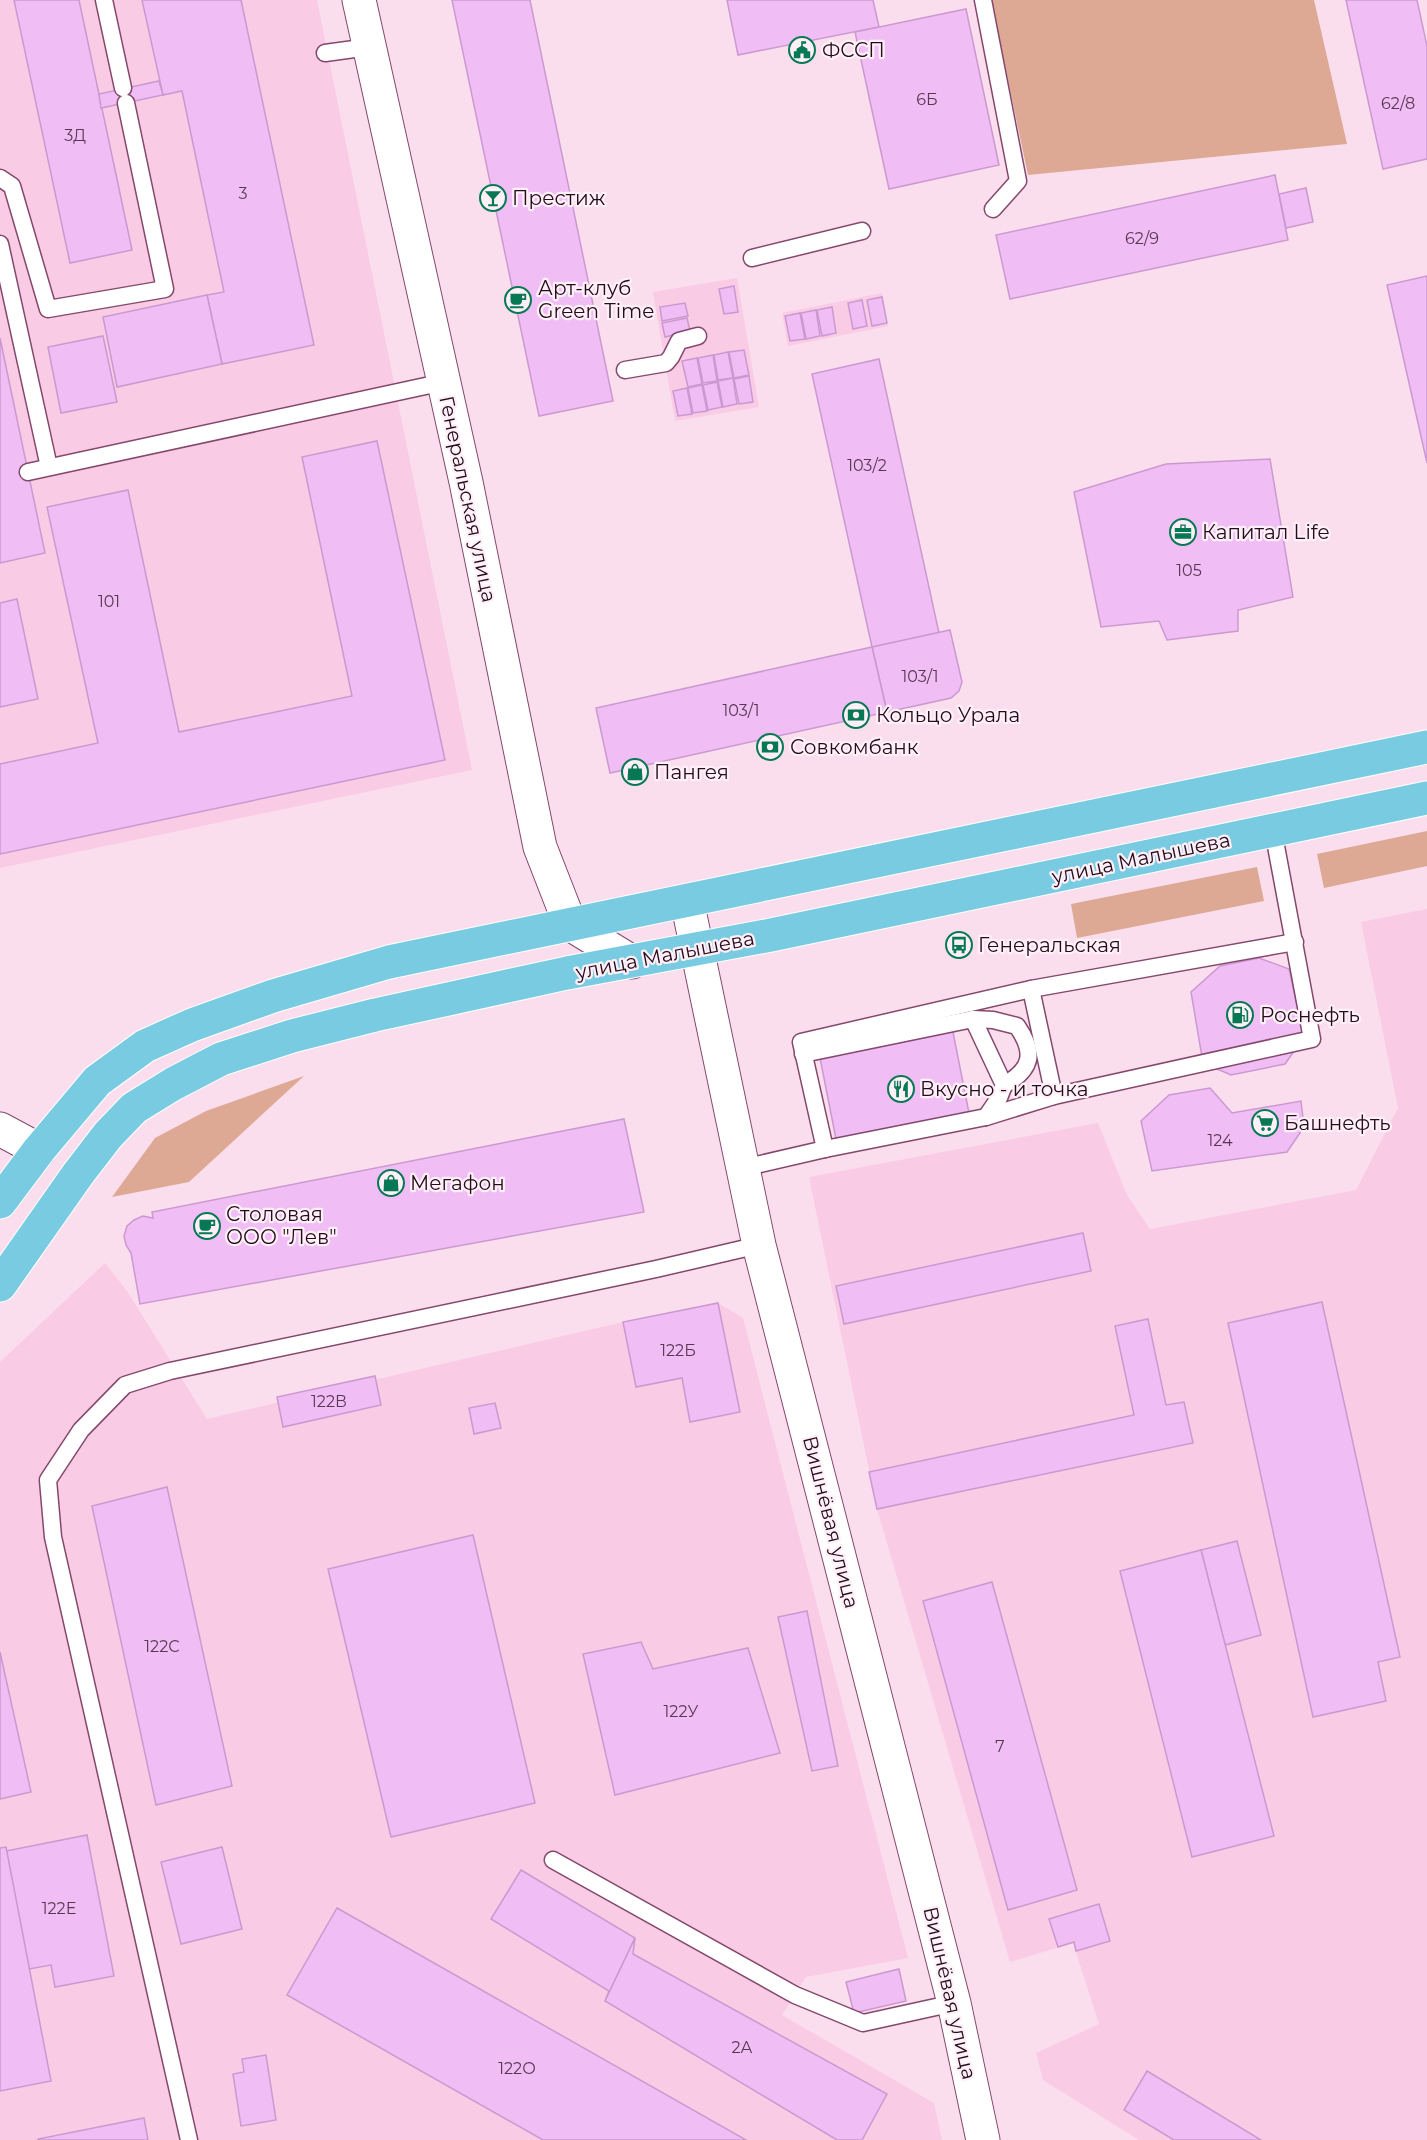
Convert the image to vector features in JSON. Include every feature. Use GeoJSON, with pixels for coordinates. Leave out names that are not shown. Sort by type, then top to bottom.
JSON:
{"type":"FeatureCollection","features":[{"type":"Feature","properties":{"kind":"main road"},"geometry":{"type":"LineString","coordinates":[[0,1202],[39,1150],[97,1082],[145,1046],[192,1024],[273,996],[354,971],[570,924],[1427,747]]}},
{"type":"Feature","properties":{"kind":"main road","name":"улица Малышева"},"geometry":{"type":"LineString","coordinates":[[0,1285],[84,1166],[108,1135],[134,1108],[221,1059],[292,1036],[375,1015],[1427,798]]}},
{"type":"Feature","properties":{"kind":"street","name":"Генеральская улица"},"geometry":{"type":"LineString","coordinates":[[359,0],[444,382],[540,847],[570,924]]}},
{"type":"Feature","properties":{"kind":"street","name":"Вишнёвая улица"},"geometry":{"type":"LineString","coordinates":[[687,901],[759,1245],[954,2003],[983,2140]]}},
{"type":"Feature","properties":{"kind":"street"},"geometry":{"type":"LineString","coordinates":[[570,924],[632,962]]}},
{"type":"Feature","properties":{"kind":"street"},"geometry":{"type":"LineString","coordinates":[[0,1129],[39,1150]]}},
{"type":"Feature","properties":{"kind":"lane"},"geometry":{"type":"LineString","coordinates":[[0,178],[12,186],[48,309],[165,289],[104,0]]}},
{"type":"Feature","properties":{"kind":"lane"},"geometry":{"type":"LineString","coordinates":[[982,0],[1018,181],[993,209]]}},
{"type":"Feature","properties":{"kind":"lane"},"geometry":{"type":"LineString","coordinates":[[325,53],[369,47]]}},
{"type":"Feature","properties":{"kind":"lane"},"geometry":{"type":"LineString","coordinates":[[752,258],[862,231]]}},
{"type":"Feature","properties":{"kind":"lane"},"geometry":{"type":"LineString","coordinates":[[0,244],[49,467]]}},
{"type":"Feature","properties":{"kind":"lane"},"geometry":{"type":"LineString","coordinates":[[625,370],[666,363],[678,341],[698,336]]}},
{"type":"Feature","properties":{"kind":"lane"},"geometry":{"type":"LineString","coordinates":[[28,472],[444,382]]}},
{"type":"Feature","properties":{"kind":"lane"},"geometry":{"type":"LineString","coordinates":[[743,1168],[986,1117],[1054,1096],[1312,1039],[1273,830]]}},
{"type":"Feature","properties":{"kind":"lane"},"geometry":{"type":"LineString","coordinates":[[825,1149],[801,1042],[1031,989],[1295,942]]}},
{"type":"Feature","properties":{"kind":"lane"},"geometry":{"type":"LineString","coordinates":[[1031,989],[1054,1096]]}},
{"type":"Feature","properties":{"kind":"lane"},"geometry":{"type":"LineString","coordinates":[[803,1054],[973,1019],[993,1020],[1017,1026],[1027,1041],[1028,1064],[1019,1077],[1004,1085],[999,1098],[986,1117]]}},
{"type":"Feature","properties":{"kind":"lane"},"geometry":{"type":"LineString","coordinates":[[973,1019],[1004,1085]]}},
{"type":"Feature","properties":{"kind":"lane"},"geometry":{"type":"LineString","coordinates":[[189,2140],[53,1537],[48,1480],[81,1430],[125,1385],[182,1369],[759,1245]]}},
{"type":"Feature","properties":{"kind":"lane"},"geometry":{"type":"LineString","coordinates":[[553,1860],[795,1995],[863,2023],[954,2003]]}},
{"type":"Feature","properties":{"kind":"shaded area"},"geometry":{"type":"Polygon","coordinates":[[[0,0],[317,0],[472,770],[0,868],[0,0]]]}},
{"type":"Feature","properties":{"kind":"shaded area"},"geometry":{"type":"Polygon","coordinates":[[[991,0],[1314,0],[1347,144],[1028,175],[991,0]]]}},
{"type":"Feature","properties":{"kind":"shaded area"},"geometry":{"type":"Polygon","coordinates":[[[737,278],[759,407],[675,421],[653,292],[737,278]]]}},
{"type":"Feature","properties":{"kind":"shaded area"},"geometry":{"type":"Polygon","coordinates":[[[882,293],[888,326],[788,346],[782,313],[882,293]]]}},
{"type":"Feature","properties":{"kind":"shaded area"},"geometry":{"type":"Polygon","coordinates":[[[1427,831],[1427,866],[1324,888],[1317,854],[1427,831]]]}},
{"type":"Feature","properties":{"kind":"shaded area"},"geometry":{"type":"Polygon","coordinates":[[[1257,867],[1264,901],[1077,938],[1071,904],[1257,867]]]}},
{"type":"Feature","properties":{"kind":"shaded area"},"geometry":{"type":"Polygon","coordinates":[[[1427,909],[1427,2140],[1139,2140],[1043,2080],[1036,2053],[1099,2024],[1073,1943],[1010,1962],[877,1509],[809,1177],[1098,1123],[1127,1195],[1150,1229],[1356,1190],[1398,1108],[1361,922],[1427,909]]]}},
{"type":"Feature","properties":{"kind":"shaded area"},"geometry":{"type":"Polygon","coordinates":[[[304,1076],[189,1182],[112,1197],[155,1138],[206,1111],[304,1076]]]}},
{"type":"Feature","properties":{"kind":"shaded area"},"geometry":{"type":"Polygon","coordinates":[[[105,1263],[127,1291],[207,1419],[623,1322],[718,1303],[743,1318],[908,1958],[806,1977],[782,2015],[934,2103],[942,2140],[0,2140],[0,1362],[105,1263]]]}},
{"type":"Feature","properties":{"kind":"building"},"geometry":{"type":"Polygon","coordinates":[[[14,0],[79,0],[132,250],[70,263],[14,0]]]}},
{"type":"Feature","properties":{"kind":"building"},"geometry":{"type":"Polygon","coordinates":[[[142,0],[241,0],[314,345],[222,364],[207,295],[224,292],[182,91],[163,95],[142,0]]]}},
{"type":"Feature","properties":{"kind":"building"},"geometry":{"type":"Polygon","coordinates":[[[452,0],[530,0],[613,401],[539,416],[452,0]]]}},
{"type":"Feature","properties":{"kind":"building"},"geometry":{"type":"Polygon","coordinates":[[[727,0],[873,0],[879,27],[738,55],[727,0]]]}},
{"type":"Feature","properties":{"kind":"building"},"geometry":{"type":"Polygon","coordinates":[[[1346,0],[1417,0],[1427,46],[1427,159],[1383,169],[1346,0]]]}},
{"type":"Feature","properties":{"kind":"building"},"geometry":{"type":"Polygon","coordinates":[[[966,9],[999,165],[889,189],[855,32],[966,9]]]}},
{"type":"Feature","properties":{"kind":"building"},"geometry":{"type":"Polygon","coordinates":[[[159,81],[163,95],[101,108],[99,94],[159,81]]]}},
{"type":"Feature","properties":{"kind":"building"},"geometry":{"type":"Polygon","coordinates":[[[1275,175],[1288,240],[1010,299],[996,235],[1275,175]]]}},
{"type":"Feature","properties":{"kind":"building"},"geometry":{"type":"Polygon","coordinates":[[[1306,188],[1313,222],[1286,228],[1279,194],[1306,188]]]}},
{"type":"Feature","properties":{"kind":"building"},"geometry":{"type":"Polygon","coordinates":[[[1427,276],[1427,463],[1387,285],[1427,276]]]}},
{"type":"Feature","properties":{"kind":"building"},"geometry":{"type":"Polygon","coordinates":[[[734,286],[738,312],[724,314],[719,289],[734,286]]]}},
{"type":"Feature","properties":{"kind":"building"},"geometry":{"type":"Polygon","coordinates":[[[207,295],[222,364],[117,387],[103,317],[207,295]]]}},
{"type":"Feature","properties":{"kind":"building"},"geometry":{"type":"Polygon","coordinates":[[[882,297],[887,323],[872,326],[867,300],[882,297]]]}},
{"type":"Feature","properties":{"kind":"building"},"geometry":{"type":"Polygon","coordinates":[[[862,300],[867,326],[853,329],[848,303],[862,300]]]}},
{"type":"Feature","properties":{"kind":"building"},"geometry":{"type":"Polygon","coordinates":[[[685,303],[688,316],[662,321],[660,307],[685,303]]]}},
{"type":"Feature","properties":{"kind":"building"},"geometry":{"type":"Polygon","coordinates":[[[832,307],[836,333],[822,336],[817,310],[832,307]]]}},
{"type":"Feature","properties":{"kind":"building"},"geometry":{"type":"Polygon","coordinates":[[[816,310],[820,336],[806,339],[801,313],[816,310]]]}},
{"type":"Feature","properties":{"kind":"building"},"geometry":{"type":"Polygon","coordinates":[[[800,313],[805,339],[790,341],[785,316],[800,313]]]}},
{"type":"Feature","properties":{"kind":"building"},"geometry":{"type":"Polygon","coordinates":[[[687,318],[690,331],[665,337],[662,323],[687,318]]]}},
{"type":"Feature","properties":{"kind":"building"},"geometry":{"type":"Polygon","coordinates":[[[103,336],[117,402],[61,413],[48,347],[103,336]]]}},
{"type":"Feature","properties":{"kind":"building"},"geometry":{"type":"Polygon","coordinates":[[[0,338],[45,553],[0,563],[0,338]]]}},
{"type":"Feature","properties":{"kind":"building"},"geometry":{"type":"Polygon","coordinates":[[[744,350],[749,375],[734,378],[729,352],[744,350]]]}},
{"type":"Feature","properties":{"kind":"building"},"geometry":{"type":"Polygon","coordinates":[[[728,352],[733,378],[718,380],[714,355],[728,352]]]}},
{"type":"Feature","properties":{"kind":"building"},"geometry":{"type":"Polygon","coordinates":[[[713,355],[717,381],[703,383],[698,358],[713,355]]]}},
{"type":"Feature","properties":{"kind":"building"},"geometry":{"type":"Polygon","coordinates":[[[697,358],[702,384],[688,387],[682,361],[697,358]]]}},
{"type":"Feature","properties":{"kind":"building"},"geometry":{"type":"Polygon","coordinates":[[[879,359],[939,633],[872,647],[812,374],[879,359]]]}},
{"type":"Feature","properties":{"kind":"building"},"geometry":{"type":"Polygon","coordinates":[[[749,376],[753,402],[739,404],[734,379],[749,376]]]}},
{"type":"Feature","properties":{"kind":"building"},"geometry":{"type":"Polygon","coordinates":[[[733,378],[737,404],[723,407],[718,381],[733,378]]]}},
{"type":"Feature","properties":{"kind":"building"},"geometry":{"type":"Polygon","coordinates":[[[717,382],[722,407],[708,410],[703,385],[717,382]]]}},
{"type":"Feature","properties":{"kind":"building"},"geometry":{"type":"Polygon","coordinates":[[[702,385],[707,411],[693,413],[688,388],[702,385]]]}},
{"type":"Feature","properties":{"kind":"building"},"geometry":{"type":"Polygon","coordinates":[[[687,388],[692,414],[678,416],[673,391],[687,388]]]}},
{"type":"Feature","properties":{"kind":"building"},"geometry":{"type":"Polygon","coordinates":[[[377,441],[445,760],[0,854],[0,764],[98,743],[47,507],[128,490],[179,732],[352,696],[302,457],[377,441]]]}},
{"type":"Feature","properties":{"kind":"building"},"geometry":{"type":"Polygon","coordinates":[[[1270,459],[1293,597],[1238,610],[1238,631],[1167,640],[1159,621],[1101,627],[1074,492],[1166,464],[1270,459]]]}},
{"type":"Feature","properties":{"kind":"building"},"geometry":{"type":"Polygon","coordinates":[[[17,599],[38,699],[0,707],[0,603],[17,599]]]}},
{"type":"Feature","properties":{"kind":"building"},"geometry":{"type":"Polygon","coordinates":[[[950,630],[962,682],[959,691],[951,698],[887,712],[872,647],[950,630]]]}},
{"type":"Feature","properties":{"kind":"building"},"geometry":{"type":"Polygon","coordinates":[[[872,647],[887,712],[610,773],[596,708],[872,647]]]}},
{"type":"Feature","properties":{"kind":"building"},"geometry":{"type":"Polygon","coordinates":[[[1259,958],[1289,969],[1304,1037],[1285,1064],[1231,1075],[1203,1063],[1191,992],[1220,966],[1259,958]]]}},
{"type":"Feature","properties":{"kind":"building"},"geometry":{"type":"Polygon","coordinates":[[[952,1027],[970,1118],[837,1144],[819,1053],[952,1027]]]}},
{"type":"Feature","properties":{"kind":"building"},"geometry":{"type":"Polygon","coordinates":[[[1210,1088],[1232,1113],[1301,1101],[1304,1127],[1287,1152],[1152,1171],[1141,1121],[1169,1095],[1210,1088]]]}},
{"type":"Feature","properties":{"kind":"building"},"geometry":{"type":"Polygon","coordinates":[[[624,1119],[644,1212],[140,1304],[131,1253],[124,1236],[127,1226],[134,1220],[143,1216],[153,1218],[152,1212],[624,1119]]]}},
{"type":"Feature","properties":{"kind":"building"},"geometry":{"type":"Polygon","coordinates":[[[1083,1233],[1091,1271],[844,1324],[836,1286],[1083,1233]]]}},
{"type":"Feature","properties":{"kind":"building"},"geometry":{"type":"Polygon","coordinates":[[[1322,1302],[1400,1657],[1378,1662],[1386,1701],[1313,1717],[1228,1323],[1322,1302]]]}},
{"type":"Feature","properties":{"kind":"building"},"geometry":{"type":"Polygon","coordinates":[[[718,1303],[740,1412],[690,1422],[682,1378],[636,1387],[623,1322],[718,1303]]]}},
{"type":"Feature","properties":{"kind":"building"},"geometry":{"type":"Polygon","coordinates":[[[1148,1319],[1166,1405],[1184,1402],[1193,1443],[877,1509],[869,1472],[1134,1415],[1115,1326],[1148,1319]]]}},
{"type":"Feature","properties":{"kind":"building"},"geometry":{"type":"Polygon","coordinates":[[[375,1376],[381,1405],[283,1427],[277,1397],[375,1376]]]}},
{"type":"Feature","properties":{"kind":"building"},"geometry":{"type":"Polygon","coordinates":[[[495,1403],[501,1428],[474,1434],[469,1408],[495,1403]]]}},
{"type":"Feature","properties":{"kind":"building"},"geometry":{"type":"Polygon","coordinates":[[[167,1487],[232,1786],[156,1805],[92,1506],[167,1487]]]}},
{"type":"Feature","properties":{"kind":"building"},"geometry":{"type":"Polygon","coordinates":[[[473,1535],[535,1803],[391,1837],[328,1569],[473,1535]]]}},
{"type":"Feature","properties":{"kind":"building"},"geometry":{"type":"Polygon","coordinates":[[[1237,1541],[1261,1635],[1225,1645],[1201,1550],[1237,1541]]]}},
{"type":"Feature","properties":{"kind":"building"},"geometry":{"type":"Polygon","coordinates":[[[1201,1550],[1274,1836],[1192,1857],[1120,1571],[1201,1550]]]}},
{"type":"Feature","properties":{"kind":"building"},"geometry":{"type":"Polygon","coordinates":[[[992,1582],[1077,1890],[1008,1910],[923,1601],[992,1582]]]}},
{"type":"Feature","properties":{"kind":"building"},"geometry":{"type":"Polygon","coordinates":[[[807,1611],[838,1766],[812,1771],[778,1617],[807,1611]]]}},
{"type":"Feature","properties":{"kind":"building"},"geometry":{"type":"Polygon","coordinates":[[[641,1642],[653,1669],[748,1648],[780,1753],[615,1795],[583,1654],[641,1642]]]}},
{"type":"Feature","properties":{"kind":"building"},"geometry":{"type":"Polygon","coordinates":[[[0,1652],[31,1792],[0,1799],[0,1652]]]}},
{"type":"Feature","properties":{"kind":"building"},"geometry":{"type":"Polygon","coordinates":[[[87,1835],[114,1976],[55,1987],[51,1965],[29,1969],[6,1851],[87,1835]]]}},
{"type":"Feature","properties":{"kind":"building"},"geometry":{"type":"Polygon","coordinates":[[[6,1847],[51,2081],[0,2091],[0,1848],[6,1847]]]}},
{"type":"Feature","properties":{"kind":"building"},"geometry":{"type":"Polygon","coordinates":[[[222,1847],[242,1929],[181,1944],[161,1862],[222,1847]]]}},
{"type":"Feature","properties":{"kind":"building"},"geometry":{"type":"Polygon","coordinates":[[[521,1870],[635,1938],[605,2001],[609,1991],[491,1919],[521,1870]]]}},
{"type":"Feature","properties":{"kind":"building"},"geometry":{"type":"Polygon","coordinates":[[[1099,1904],[1110,1941],[1076,1951],[1074,1942],[1058,1947],[1049,1919],[1099,1904]]]}},
{"type":"Feature","properties":{"kind":"building"},"geometry":{"type":"Polygon","coordinates":[[[337,1908],[746,2140],[543,2140],[287,1995],[337,1908]]]}},
{"type":"Feature","properties":{"kind":"building"},"geometry":{"type":"Polygon","coordinates":[[[635,1938],[633,1954],[887,2094],[862,2140],[837,2140],[605,2001],[635,1938]]]}},
{"type":"Feature","properties":{"kind":"building"},"geometry":{"type":"Polygon","coordinates":[[[899,1969],[906,2001],[854,2013],[846,1982],[899,1969]]]}},
{"type":"Feature","properties":{"kind":"building"},"geometry":{"type":"Polygon","coordinates":[[[266,2055],[276,2120],[241,2126],[233,2074],[244,2072],[242,2059],[266,2055]]]}},
{"type":"Feature","properties":{"kind":"building"},"geometry":{"type":"Polygon","coordinates":[[[1147,2071],[1261,2140],[1174,2140],[1124,2110],[1147,2071]]]}},
{"type":"Feature","properties":{"kind":"building"},"geometry":{"type":"Polygon","coordinates":[[[144,2118],[148,2140],[38,2140],[38,2139],[144,2118]]]}},
{"type":"Feature","properties":{"kind":"place","name":"ФССП"},"geometry":{"type":"Point","coordinates":[802,50]}},
{"type":"Feature","properties":{"kind":"place","name":"Престиж"},"geometry":{"type":"Point","coordinates":[493,198]}},
{"type":"Feature","properties":{"kind":"place","name":"Арт-клуб Green Time"},"geometry":{"type":"Point","coordinates":[518,300]}},
{"type":"Feature","properties":{"kind":"place","name":"Капитал Life"},"geometry":{"type":"Point","coordinates":[1183,532]}},
{"type":"Feature","properties":{"kind":"place","name":"Кольцо Урала"},"geometry":{"type":"Point","coordinates":[856,715]}},
{"type":"Feature","properties":{"kind":"place","name":"Совкомбанк"},"geometry":{"type":"Point","coordinates":[770,747]}},
{"type":"Feature","properties":{"kind":"place","name":"Пангея"},"geometry":{"type":"Point","coordinates":[635,772]}},
{"type":"Feature","properties":{"kind":"place","name":"Генеральская"},"geometry":{"type":"Point","coordinates":[959,945]}},
{"type":"Feature","properties":{"kind":"place","name":"Роснефть"},"geometry":{"type":"Point","coordinates":[1240,1015]}},
{"type":"Feature","properties":{"kind":"place","name":"Вкусно - и точка"},"geometry":{"type":"Point","coordinates":[901,1089]}},
{"type":"Feature","properties":{"kind":"place","name":"Башнефть"},"geometry":{"type":"Point","coordinates":[1265,1123]}},
{"type":"Feature","properties":{"kind":"place","name":"Мегафон"},"geometry":{"type":"Point","coordinates":[391,1183]}},
{"type":"Feature","properties":{"kind":"place","name":"Столовая ООО \"Лев\""},"geometry":{"type":"Point","coordinates":[207,1226]}}]}
